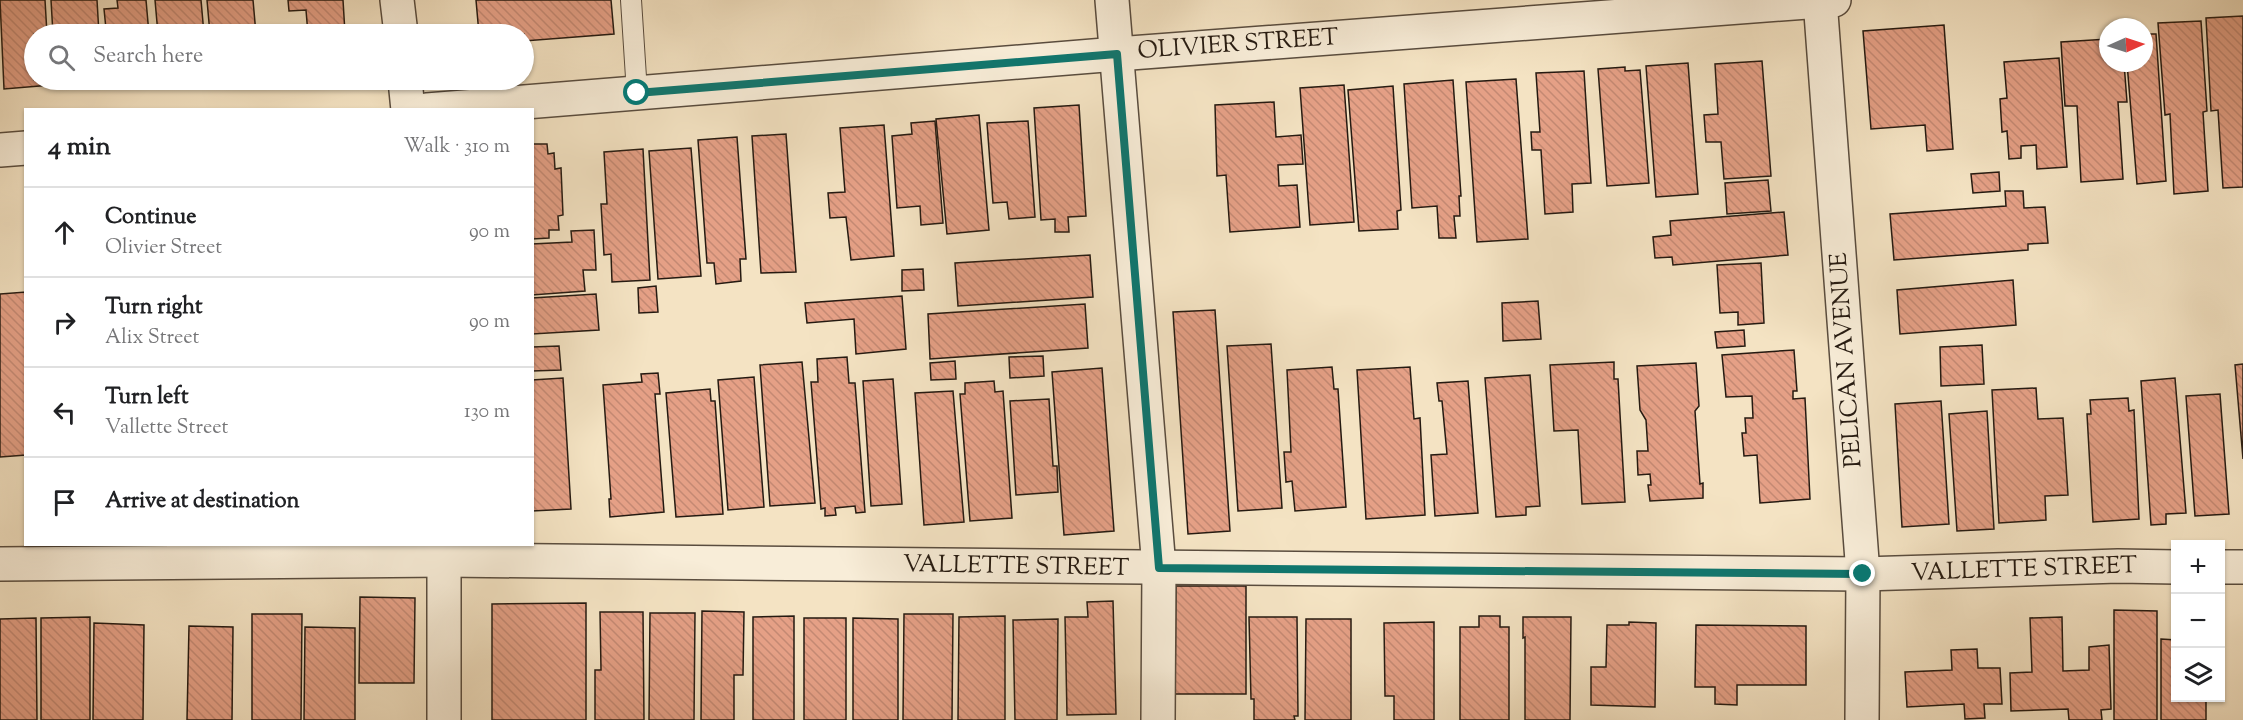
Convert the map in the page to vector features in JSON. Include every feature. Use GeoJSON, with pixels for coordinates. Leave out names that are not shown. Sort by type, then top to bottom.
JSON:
{"type":"FeatureCollection","features":[{"type":"Feature","properties":{"kind":"street"},"geometry":{"type":"LineString","coordinates":[[397,0],[400,24]]}},
{"type":"Feature","properties":{"kind":"street"},"geometry":{"type":"LineString","coordinates":[[1112,0],[1159,568],[1158,720]]}},
{"type":"Feature","properties":{"kind":"street","name":"OLIVIER STREET"},"geometry":{"type":"LineString","coordinates":[[452,108],[1825,0]]}},
{"type":"Feature","properties":{"kind":"street","name":"PELICAN AVENUE"},"geometry":{"type":"LineString","coordinates":[[1825,0],[1863,574],[1862,720]]}},
{"type":"Feature","properties":{"kind":"street"},"geometry":{"type":"LineString","coordinates":[[406,90],[408,108]]}},
{"type":"Feature","properties":{"kind":"street"},"geometry":{"type":"LineString","coordinates":[[0,150],[24,148]]}},
{"type":"Feature","properties":{"kind":"street"},"geometry":{"type":"LineString","coordinates":[[444,552],[444,720]]}},
{"type":"Feature","properties":{"kind":"street","name":"VALLETTE STREET"},"geometry":{"type":"LineString","coordinates":[[0,564],[444,552],[1159,568],[1863,574],[2118,566],[2171,567]]}},
{"type":"Feature","properties":{"kind":"street"},"geometry":{"type":"LineString","coordinates":[[2225,567],[2243,567]]}},
{"type":"Feature","properties":{"kind":"lane"},"geometry":{"type":"LineString","coordinates":[[631,0],[637,93]]}},
{"type":"Feature","properties":{"kind":"building"},"geometry":{"type":"Polygon","coordinates":[[[0,0],[45,0],[46,24],[24,24],[24,87],[4,89],[0,0]]]}},
{"type":"Feature","properties":{"kind":"building"},"geometry":{"type":"Polygon","coordinates":[[[51,0],[97,0],[98,24],[52,24],[51,0]]]}},
{"type":"Feature","properties":{"kind":"building"},"geometry":{"type":"Polygon","coordinates":[[[117,0],[146,0],[148,24],[106,24],[104,9],[118,8],[117,0]]]}},
{"type":"Feature","properties":{"kind":"building"},"geometry":{"type":"Polygon","coordinates":[[[155,0],[201,0],[203,24],[157,24],[155,0]]]}},
{"type":"Feature","properties":{"kind":"building"},"geometry":{"type":"Polygon","coordinates":[[[207,0],[253,0],[255,24],[209,24],[207,0]]]}},
{"type":"Feature","properties":{"kind":"building"},"geometry":{"type":"Polygon","coordinates":[[[288,0],[343,0],[344,24],[307,24],[306,10],[289,11],[288,0]]]}},
{"type":"Feature","properties":{"kind":"building"},"geometry":{"type":"Polygon","coordinates":[[[476,0],[611,0],[614,34],[534,40],[534,24],[478,24],[476,0]]]}},
{"type":"Feature","properties":{"kind":"building"},"geometry":{"type":"Polygon","coordinates":[[[2243,16],[2243,187],[2223,188],[2218,110],[2211,111],[2206,18],[2243,16]]]}},
{"type":"Feature","properties":{"kind":"building"},"geometry":{"type":"Polygon","coordinates":[[[2201,21],[2207,111],[2203,112],[2208,191],[2174,194],[2170,114],[2165,115],[2158,23],[2201,21]]]}},
{"type":"Feature","properties":{"kind":"building"},"geometry":{"type":"Polygon","coordinates":[[[1944,25],[1953,149],[1927,151],[1925,125],[1871,129],[1863,31],[1944,25]]]}},
{"type":"Feature","properties":{"kind":"building"},"geometry":{"type":"Polygon","coordinates":[[[2153,34],[2156,34],[2166,181],[2137,184],[2128,72],[2153,72],[2153,34]]]}},
{"type":"Feature","properties":{"kind":"building"},"geometry":{"type":"Polygon","coordinates":[[[2099,40],[2099,72],[2125,72],[2127,102],[2118,102],[2123,179],[2081,182],[2077,106],[2065,106],[2061,42],[2099,40]]]}},
{"type":"Feature","properties":{"kind":"building"},"geometry":{"type":"Polygon","coordinates":[[[2059,58],[2067,167],[2037,169],[2036,145],[2021,146],[2021,158],[2009,159],[2007,131],[2002,132],[2000,99],[2007,98],[2004,62],[2059,58]]]}},
{"type":"Feature","properties":{"kind":"building"},"geometry":{"type":"Polygon","coordinates":[[[1762,61],[1771,176],[1724,179],[1721,142],[1706,142],[1704,115],[1718,114],[1715,64],[1762,61]]]}},
{"type":"Feature","properties":{"kind":"building"},"geometry":{"type":"Polygon","coordinates":[[[1688,63],[1698,194],[1656,197],[1646,66],[1688,63]]]}},
{"type":"Feature","properties":{"kind":"building"},"geometry":{"type":"Polygon","coordinates":[[[1625,67],[1625,71],[1640,70],[1649,183],[1607,186],[1598,69],[1625,67]]]}},
{"type":"Feature","properties":{"kind":"building"},"geometry":{"type":"Polygon","coordinates":[[[1584,71],[1591,183],[1572,184],[1573,212],[1545,214],[1541,150],[1532,150],[1531,132],[1540,132],[1536,73],[1584,71]]]}},
{"type":"Feature","properties":{"kind":"building"},"geometry":{"type":"Polygon","coordinates":[[[1516,79],[1528,239],[1477,242],[1466,82],[1516,79]]]}},
{"type":"Feature","properties":{"kind":"building"},"geometry":{"type":"Polygon","coordinates":[[[1453,80],[1461,196],[1459,196],[1460,216],[1454,216],[1456,238],[1439,238],[1437,206],[1412,208],[1404,84],[1453,80]]]}},
{"type":"Feature","properties":{"kind":"building"},"geometry":{"type":"Polygon","coordinates":[[[1344,85],[1354,222],[1310,225],[1300,88],[1344,85]]]}},
{"type":"Feature","properties":{"kind":"building"},"geometry":{"type":"Polygon","coordinates":[[[1393,86],[1401,210],[1397,211],[1398,229],[1359,231],[1348,90],[1393,86]]]}},
{"type":"Feature","properties":{"kind":"building"},"geometry":{"type":"Polygon","coordinates":[[[1274,102],[1276,137],[1301,135],[1303,164],[1278,165],[1279,186],[1297,185],[1300,227],[1230,232],[1226,175],[1217,176],[1215,105],[1274,102]]]}},
{"type":"Feature","properties":{"kind":"building"},"geometry":{"type":"Polygon","coordinates":[[[1079,105],[1086,216],[1068,217],[1069,232],[1055,232],[1055,219],[1041,220],[1034,108],[1079,105]]]}},
{"type":"Feature","properties":{"kind":"building"},"geometry":{"type":"Polygon","coordinates":[[[979,115],[989,230],[947,234],[936,119],[979,115]]]}},
{"type":"Feature","properties":{"kind":"building"},"geometry":{"type":"Polygon","coordinates":[[[935,121],[943,223],[921,225],[920,206],[897,208],[892,136],[912,134],[911,123],[935,121]]]}},
{"type":"Feature","properties":{"kind":"building"},"geometry":{"type":"Polygon","coordinates":[[[1028,121],[1035,217],[1009,219],[1007,202],[993,203],[987,123],[1028,121]]]}},
{"type":"Feature","properties":{"kind":"building"},"geometry":{"type":"Polygon","coordinates":[[[884,125],[894,256],[851,260],[846,217],[830,218],[828,193],[845,192],[840,128],[884,125]]]}},
{"type":"Feature","properties":{"kind":"building"},"geometry":{"type":"Polygon","coordinates":[[[786,134],[796,272],[761,273],[752,136],[786,134]]]}},
{"type":"Feature","properties":{"kind":"building"},"geometry":{"type":"Polygon","coordinates":[[[737,137],[746,259],[740,259],[741,281],[716,284],[714,263],[707,263],[698,140],[737,137]]]}},
{"type":"Feature","properties":{"kind":"building"},"geometry":{"type":"Polygon","coordinates":[[[534,144],[547,144],[548,154],[554,153],[555,169],[561,168],[563,215],[558,216],[559,230],[549,230],[549,238],[534,239],[534,144]]]}},
{"type":"Feature","properties":{"kind":"building"},"geometry":{"type":"Polygon","coordinates":[[[691,148],[701,276],[658,279],[649,151],[691,148]]]}},
{"type":"Feature","properties":{"kind":"building"},"geometry":{"type":"Polygon","coordinates":[[[643,149],[650,280],[612,282],[611,254],[604,255],[601,204],[607,204],[604,152],[643,149]]]}},
{"type":"Feature","properties":{"kind":"building"},"geometry":{"type":"Polygon","coordinates":[[[1999,172],[2000,191],[1973,193],[1971,174],[1999,172]]]}},
{"type":"Feature","properties":{"kind":"building"},"geometry":{"type":"Polygon","coordinates":[[[1768,180],[1771,211],[1727,214],[1725,183],[1768,180]]]}},
{"type":"Feature","properties":{"kind":"building"},"geometry":{"type":"Polygon","coordinates":[[[2005,191],[2023,191],[2024,208],[2045,207],[2048,243],[2028,244],[2028,250],[1894,260],[1890,214],[2006,206],[2005,191]]]}},
{"type":"Feature","properties":{"kind":"building"},"geometry":{"type":"Polygon","coordinates":[[[1784,212],[1788,255],[1673,265],[1672,257],[1655,258],[1653,237],[1671,235],[1670,221],[1784,212]]]}},
{"type":"Feature","properties":{"kind":"building"},"geometry":{"type":"Polygon","coordinates":[[[594,230],[596,270],[583,270],[585,291],[534,295],[534,244],[572,242],[571,231],[594,230]]]}},
{"type":"Feature","properties":{"kind":"building"},"geometry":{"type":"Polygon","coordinates":[[[1090,255],[1093,297],[958,306],[955,263],[1090,255]]]}},
{"type":"Feature","properties":{"kind":"building"},"geometry":{"type":"Polygon","coordinates":[[[1761,263],[1764,323],[1738,325],[1738,312],[1720,313],[1717,265],[1761,263]]]}},
{"type":"Feature","properties":{"kind":"building"},"geometry":{"type":"Polygon","coordinates":[[[923,269],[924,290],[902,291],[902,270],[923,269]]]}},
{"type":"Feature","properties":{"kind":"building"},"geometry":{"type":"Polygon","coordinates":[[[2013,280],[2016,325],[1900,334],[1897,290],[2013,280]]]}},
{"type":"Feature","properties":{"kind":"building"},"geometry":{"type":"Polygon","coordinates":[[[656,286],[658,312],[639,313],[638,288],[656,286]]]}},
{"type":"Feature","properties":{"kind":"building"},"geometry":{"type":"Polygon","coordinates":[[[24,292],[24,455],[0,457],[0,294],[24,292]]]}},
{"type":"Feature","properties":{"kind":"building"},"geometry":{"type":"Polygon","coordinates":[[[596,294],[599,330],[534,334],[534,298],[596,294]]]}},
{"type":"Feature","properties":{"kind":"building"},"geometry":{"type":"Polygon","coordinates":[[[902,296],[906,349],[856,354],[854,319],[807,323],[805,303],[902,296]]]}},
{"type":"Feature","properties":{"kind":"building"},"geometry":{"type":"Polygon","coordinates":[[[1538,301],[1541,339],[1503,341],[1502,303],[1538,301]]]}},
{"type":"Feature","properties":{"kind":"building"},"geometry":{"type":"Polygon","coordinates":[[[1085,304],[1088,348],[930,359],[928,314],[1085,304]]]}},
{"type":"Feature","properties":{"kind":"building"},"geometry":{"type":"Polygon","coordinates":[[[1215,310],[1230,531],[1188,534],[1173,312],[1215,310]]]}},
{"type":"Feature","properties":{"kind":"building"},"geometry":{"type":"Polygon","coordinates":[[[1744,330],[1745,346],[1717,348],[1715,332],[1744,330]]]}},
{"type":"Feature","properties":{"kind":"building"},"geometry":{"type":"Polygon","coordinates":[[[1271,344],[1282,508],[1238,511],[1227,346],[1271,344]]]}},
{"type":"Feature","properties":{"kind":"building"},"geometry":{"type":"Polygon","coordinates":[[[1982,345],[1984,384],[1941,386],[1940,347],[1982,345]]]}},
{"type":"Feature","properties":{"kind":"building"},"geometry":{"type":"Polygon","coordinates":[[[559,346],[561,370],[534,371],[534,347],[559,346]]]}},
{"type":"Feature","properties":{"kind":"building"},"geometry":{"type":"Polygon","coordinates":[[[1794,350],[1797,391],[1793,391],[1793,399],[1805,398],[1810,499],[1760,503],[1757,455],[1744,456],[1742,433],[1746,433],[1745,418],[1753,418],[1752,396],[1726,397],[1722,355],[1794,350]]]}},
{"type":"Feature","properties":{"kind":"building"},"geometry":{"type":"Polygon","coordinates":[[[1043,356],[1044,376],[1010,378],[1009,357],[1043,356]]]}},
{"type":"Feature","properties":{"kind":"building"},"geometry":{"type":"Polygon","coordinates":[[[847,357],[849,383],[855,383],[865,512],[856,513],[855,506],[835,508],[836,515],[825,516],[825,508],[821,509],[811,382],[818,382],[817,359],[847,357]]]}},
{"type":"Feature","properties":{"kind":"building"},"geometry":{"type":"Polygon","coordinates":[[[955,361],[956,379],[931,380],[930,363],[955,361]]]}},
{"type":"Feature","properties":{"kind":"building"},"geometry":{"type":"Polygon","coordinates":[[[802,362],[815,503],[770,506],[760,365],[802,362]]]}},
{"type":"Feature","properties":{"kind":"building"},"geometry":{"type":"Polygon","coordinates":[[[1614,362],[1614,379],[1618,379],[1625,502],[1582,504],[1578,430],[1554,431],[1550,365],[1614,362]]]}},
{"type":"Feature","properties":{"kind":"building"},"geometry":{"type":"Polygon","coordinates":[[[1696,363],[1699,406],[1695,411],[1703,498],[1650,501],[1648,485],[1651,485],[1650,474],[1638,475],[1637,451],[1648,451],[1646,420],[1640,410],[1637,366],[1696,363]]]}},
{"type":"Feature","properties":{"kind":"building"},"geometry":{"type":"Polygon","coordinates":[[[2243,364],[2243,459],[2235,365],[2243,364]]]}},
{"type":"Feature","properties":{"kind":"building"},"geometry":{"type":"Polygon","coordinates":[[[1332,367],[1334,389],[1338,389],[1346,507],[1295,511],[1292,481],[1286,482],[1284,452],[1291,452],[1287,370],[1332,367]]]}},
{"type":"Feature","properties":{"kind":"building"},"geometry":{"type":"Polygon","coordinates":[[[1410,367],[1414,419],[1420,418],[1425,515],[1366,519],[1357,370],[1410,367]]]}},
{"type":"Feature","properties":{"kind":"building"},"geometry":{"type":"Polygon","coordinates":[[[1102,368],[1114,531],[1064,535],[1052,372],[1102,368]]]}},
{"type":"Feature","properties":{"kind":"building"},"geometry":{"type":"Polygon","coordinates":[[[658,373],[660,394],[655,394],[664,512],[610,517],[609,499],[611,499],[603,385],[642,382],[641,374],[658,373]]]}},
{"type":"Feature","properties":{"kind":"building"},"geometry":{"type":"Polygon","coordinates":[[[1530,375],[1540,506],[1526,507],[1526,515],[1496,517],[1485,378],[1530,375]]]}},
{"type":"Feature","properties":{"kind":"building"},"geometry":{"type":"Polygon","coordinates":[[[754,377],[764,507],[728,510],[718,380],[754,377]]]}},
{"type":"Feature","properties":{"kind":"building"},"geometry":{"type":"Polygon","coordinates":[[[563,378],[571,509],[534,511],[534,380],[563,378]]]}},
{"type":"Feature","properties":{"kind":"building"},"geometry":{"type":"Polygon","coordinates":[[[2175,378],[2186,513],[2166,514],[2166,524],[2151,525],[2141,381],[2175,378]]]}},
{"type":"Feature","properties":{"kind":"building"},"geometry":{"type":"Polygon","coordinates":[[[893,379],[902,504],[871,506],[863,381],[893,379]]]}},
{"type":"Feature","properties":{"kind":"building"},"geometry":{"type":"Polygon","coordinates":[[[994,381],[995,392],[1003,391],[1012,518],[970,521],[960,394],[965,394],[965,383],[994,381]]]}},
{"type":"Feature","properties":{"kind":"building"},"geometry":{"type":"Polygon","coordinates":[[[1468,381],[1478,513],[1435,516],[1431,455],[1447,454],[1442,401],[1439,401],[1437,383],[1468,381]]]}},
{"type":"Feature","properties":{"kind":"building"},"geometry":{"type":"Polygon","coordinates":[[[2036,388],[2038,419],[2063,418],[2068,495],[2045,496],[2046,520],[1999,523],[1992,390],[2036,388]]]}},
{"type":"Feature","properties":{"kind":"building"},"geometry":{"type":"Polygon","coordinates":[[[710,389],[711,401],[715,401],[723,514],[676,517],[666,393],[710,389]]]}},
{"type":"Feature","properties":{"kind":"building"},"geometry":{"type":"Polygon","coordinates":[[[953,391],[964,522],[924,525],[915,393],[953,391]]]}},
{"type":"Feature","properties":{"kind":"building"},"geometry":{"type":"Polygon","coordinates":[[[2220,394],[2229,514],[2195,516],[2186,396],[2220,394]]]}},
{"type":"Feature","properties":{"kind":"building"},"geometry":{"type":"Polygon","coordinates":[[[2128,398],[2129,411],[2134,410],[2139,519],[2093,522],[2087,414],[2091,414],[2090,400],[2128,398]]]}},
{"type":"Feature","properties":{"kind":"building"},"geometry":{"type":"Polygon","coordinates":[[[1049,399],[1053,466],[1057,466],[1058,492],[1016,495],[1010,401],[1049,399]]]}},
{"type":"Feature","properties":{"kind":"building"},"geometry":{"type":"Polygon","coordinates":[[[1941,401],[1949,524],[1902,527],[1895,404],[1941,401]]]}},
{"type":"Feature","properties":{"kind":"building"},"geometry":{"type":"Polygon","coordinates":[[[1987,411],[1994,529],[1957,531],[1949,414],[1987,411]]]}},
{"type":"Feature","properties":{"kind":"building"},"geometry":{"type":"Polygon","coordinates":[[[1176,586],[1246,586],[1246,694],[1175,694],[1176,586]]]}},
{"type":"Feature","properties":{"kind":"building"},"geometry":{"type":"Polygon","coordinates":[[[360,597],[415,598],[414,683],[359,683],[360,597]]]}},
{"type":"Feature","properties":{"kind":"building"},"geometry":{"type":"Polygon","coordinates":[[[1113,601],[1116,714],[1067,715],[1065,617],[1088,617],[1087,602],[1113,601]]]}},
{"type":"Feature","properties":{"kind":"building"},"geometry":{"type":"Polygon","coordinates":[[[586,603],[586,720],[492,720],[492,604],[586,603]]]}},
{"type":"Feature","properties":{"kind":"building"},"geometry":{"type":"Polygon","coordinates":[[[2114,610],[2157,611],[2157,720],[2114,720],[2114,610]]]}},
{"type":"Feature","properties":{"kind":"building"},"geometry":{"type":"Polygon","coordinates":[[[702,611],[744,612],[743,675],[734,675],[734,720],[701,720],[702,611]]]}},
{"type":"Feature","properties":{"kind":"building"},"geometry":{"type":"Polygon","coordinates":[[[600,612],[643,612],[644,720],[595,720],[595,670],[601,670],[600,612]]]}},
{"type":"Feature","properties":{"kind":"building"},"geometry":{"type":"Polygon","coordinates":[[[650,613],[695,613],[694,720],[649,720],[650,613]]]}},
{"type":"Feature","properties":{"kind":"building"},"geometry":{"type":"Polygon","coordinates":[[[252,614],[302,614],[301,720],[252,720],[252,614]]]}},
{"type":"Feature","properties":{"kind":"building"},"geometry":{"type":"Polygon","coordinates":[[[904,614],[953,614],[952,720],[903,720],[904,614]]]}},
{"type":"Feature","properties":{"kind":"building"},"geometry":{"type":"Polygon","coordinates":[[[794,616],[794,720],[753,720],[753,617],[794,616]]]}},
{"type":"Feature","properties":{"kind":"building"},"geometry":{"type":"Polygon","coordinates":[[[1005,616],[1005,720],[958,720],[959,617],[1005,616]]]}},
{"type":"Feature","properties":{"kind":"building"},"geometry":{"type":"Polygon","coordinates":[[[1479,616],[1500,616],[1500,627],[1509,627],[1509,720],[1460,720],[1460,627],[1479,627],[1479,616]]]}},
{"type":"Feature","properties":{"kind":"building"},"geometry":{"type":"Polygon","coordinates":[[[90,617],[90,720],[41,720],[41,618],[90,617]]]}},
{"type":"Feature","properties":{"kind":"building"},"geometry":{"type":"Polygon","coordinates":[[[1249,617],[1297,617],[1298,716],[1294,716],[1295,720],[1254,720],[1254,699],[1251,699],[1249,617]]]}},
{"type":"Feature","properties":{"kind":"building"},"geometry":{"type":"Polygon","coordinates":[[[1523,617],[1571,617],[1570,720],[1525,720],[1523,617]]]}},
{"type":"Feature","properties":{"kind":"building"},"geometry":{"type":"Polygon","coordinates":[[[2062,617],[2063,671],[2089,670],[2089,647],[2109,645],[2111,709],[2101,710],[2102,720],[2069,720],[2068,709],[2011,711],[2010,673],[2032,672],[2030,618],[2062,617]]]}},
{"type":"Feature","properties":{"kind":"building"},"geometry":{"type":"Polygon","coordinates":[[[36,618],[37,720],[0,720],[0,619],[36,618]]]}},
{"type":"Feature","properties":{"kind":"building"},"geometry":{"type":"Polygon","coordinates":[[[804,618],[846,618],[846,720],[804,720],[804,618]]]}},
{"type":"Feature","properties":{"kind":"building"},"geometry":{"type":"Polygon","coordinates":[[[853,618],[898,619],[898,720],[853,720],[853,618]]]}},
{"type":"Feature","properties":{"kind":"building"},"geometry":{"type":"Polygon","coordinates":[[[1058,619],[1057,720],[1015,720],[1013,620],[1058,619]]]}},
{"type":"Feature","properties":{"kind":"building"},"geometry":{"type":"Polygon","coordinates":[[[1306,619],[1351,619],[1351,720],[1305,720],[1306,619]]]}},
{"type":"Feature","properties":{"kind":"building"},"geometry":{"type":"Polygon","coordinates":[[[1434,622],[1434,720],[1394,720],[1394,696],[1385,696],[1384,623],[1434,622]]]}},
{"type":"Feature","properties":{"kind":"building"},"geometry":{"type":"Polygon","coordinates":[[[1629,622],[1656,623],[1655,707],[1591,705],[1591,667],[1606,667],[1607,625],[1629,625],[1629,622]]]}},
{"type":"Feature","properties":{"kind":"building"},"geometry":{"type":"Polygon","coordinates":[[[94,623],[144,625],[143,720],[93,720],[94,623]]]}},
{"type":"Feature","properties":{"kind":"building"},"geometry":{"type":"Polygon","coordinates":[[[1696,625],[1806,626],[1806,685],[1737,685],[1737,705],[1715,704],[1715,687],[1695,687],[1696,625]]]}},
{"type":"Feature","properties":{"kind":"building"},"geometry":{"type":"Polygon","coordinates":[[[189,626],[233,627],[232,720],[187,720],[189,626]]]}},
{"type":"Feature","properties":{"kind":"building"},"geometry":{"type":"Polygon","coordinates":[[[305,627],[355,628],[355,720],[304,720],[305,627]]]}},
{"type":"Feature","properties":{"kind":"building"},"geometry":{"type":"Polygon","coordinates":[[[2161,639],[2171,640],[2171,702],[2206,702],[2206,720],[2161,720],[2161,639]]]}},
{"type":"Feature","properties":{"kind":"building"},"geometry":{"type":"Polygon","coordinates":[[[1977,649],[1978,668],[2000,668],[2002,704],[1984,704],[1985,718],[1965,719],[1964,704],[1907,707],[1905,672],[1952,670],[1951,650],[1977,649]]]}},
{"type":"Feature","properties":{"kind":"route"},"geometry":{"type":"LineString","coordinates":[[637,93],[1117,54],[1159,568],[1863,574]]}}]}
